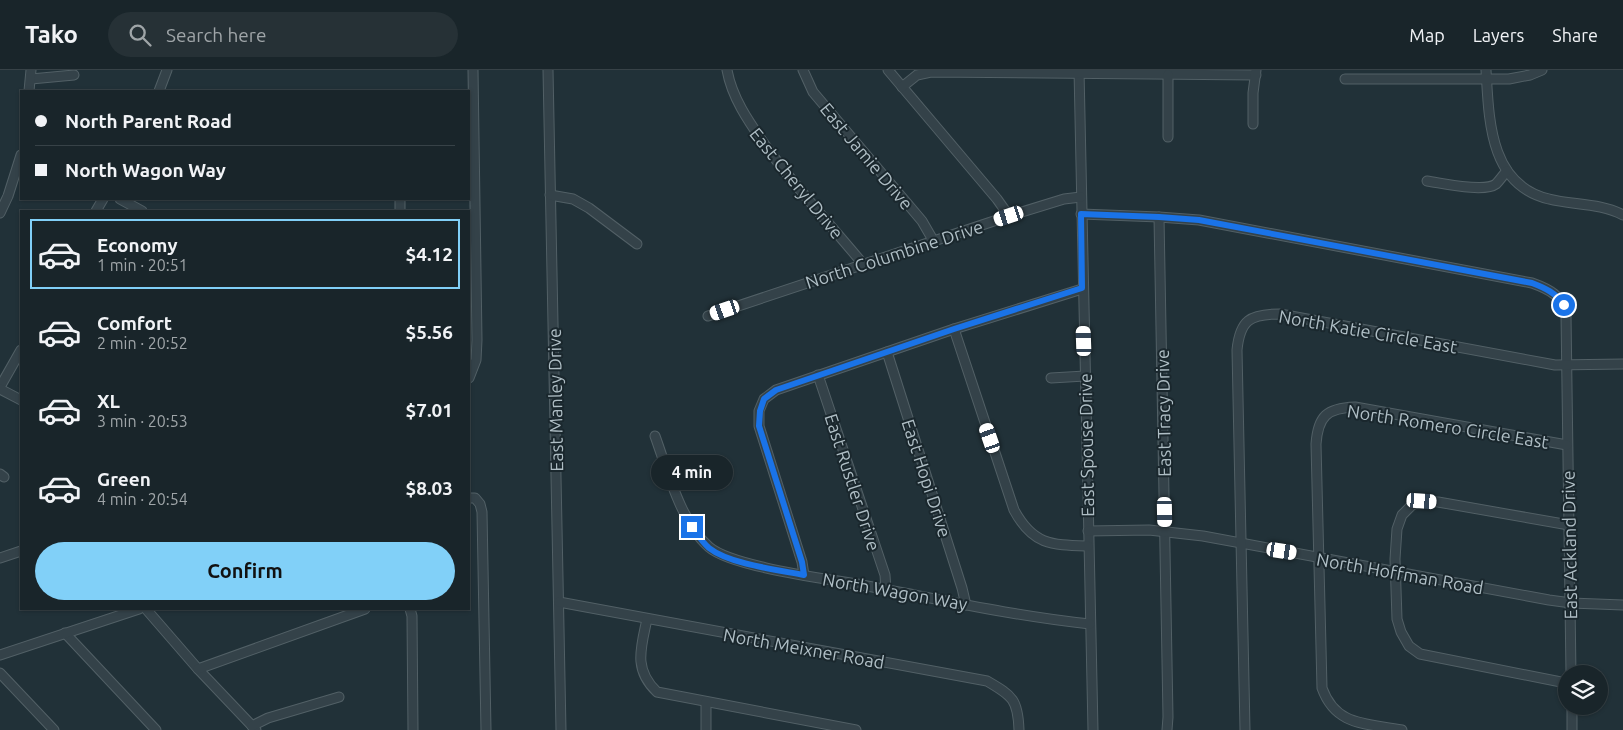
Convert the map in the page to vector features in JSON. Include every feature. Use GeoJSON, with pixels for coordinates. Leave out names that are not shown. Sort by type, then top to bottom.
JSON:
{"type":"FeatureCollection","features":[{"type":"Feature","properties":{"kind":"street"},"geometry":{"type":"LineString","coordinates":[[159,90],[167,70]]}},
{"type":"Feature","properties":{"kind":"street"},"geometry":{"type":"LineString","coordinates":[[470,375],[476,360],[477,340],[472,104],[473,70]]}},
{"type":"Feature","properties":{"kind":"street","name":"East Manley Drive"},"geometry":{"type":"LineString","coordinates":[[548,70],[561,730]]}},
{"type":"Feature","properties":{"kind":"street","name":"East Cheryl Drive"},"geometry":{"type":"LineString","coordinates":[[726,70],[734,94],[745,117],[789,178],[863,264]]}},
{"type":"Feature","properties":{"kind":"street","name":"East Jamie Drive"},"geometry":{"type":"LineString","coordinates":[[803,70],[813,92],[922,222],[933,240]]}},
{"type":"Feature","properties":{"kind":"street"},"geometry":{"type":"LineString","coordinates":[[888,70],[997,199],[1009,216]]}},
{"type":"Feature","properties":{"kind":"street"},"geometry":{"type":"LineString","coordinates":[[1345,79],[1486,74],[1509,79],[1530,75],[1542,70]]}},
{"type":"Feature","properties":{"kind":"street"},"geometry":{"type":"LineString","coordinates":[[902,87],[917,75],[931,72],[1079,71],[1168,75],[1256,73],[1253,93],[1253,124]]}},
{"type":"Feature","properties":{"kind":"street","name":"East Spouse Drive"},"geometry":{"type":"LineString","coordinates":[[1079,71],[1082,288],[1093,730]]}},
{"type":"Feature","properties":{"kind":"street"},"geometry":{"type":"LineString","coordinates":[[29,90],[31,74],[74,75]]}},
{"type":"Feature","properties":{"kind":"street"},"geometry":{"type":"LineString","coordinates":[[1486,74],[1492,135],[1498,156],[1507,171],[1532,194],[1623,215]]}},
{"type":"Feature","properties":{"kind":"street"},"geometry":{"type":"LineString","coordinates":[[1168,75],[1168,137]]}},
{"type":"Feature","properties":{"kind":"street"},"geometry":{"type":"LineString","coordinates":[[0,213],[8,196],[20,158]]}},
{"type":"Feature","properties":{"kind":"street"},"geometry":{"type":"LineString","coordinates":[[1428,181],[1488,187],[1495,185],[1507,171]]}},
{"type":"Feature","properties":{"kind":"street"},"geometry":{"type":"LineString","coordinates":[[550,195],[573,199],[589,208],[637,244]]}},
{"type":"Feature","properties":{"kind":"street","name":"North Columbine Drive"},"geometry":{"type":"LineString","coordinates":[[708,316],[933,240],[1064,199],[1081,197]]}},
{"type":"Feature","properties":{"kind":"street"},"geometry":{"type":"LineString","coordinates":[[122,200],[140,210]]}},
{"type":"Feature","properties":{"kind":"street"},"geometry":{"type":"LineString","coordinates":[[1081,214],[1159,217]]}},
{"type":"Feature","properties":{"kind":"street","name":"East Ackland Drive"},"geometry":{"type":"LineString","coordinates":[[1159,217],[1199,220],[1532,283],[1546,288],[1560,298],[1566,315],[1571,665]]}},
{"type":"Feature","properties":{"kind":"street","name":"East Tracy Drive"},"geometry":{"type":"LineString","coordinates":[[1159,217],[1166,531],[1168,717],[1166,730]]}},
{"type":"Feature","properties":{"kind":"street"},"geometry":{"type":"LineString","coordinates":[[804,575],[802,562],[759,426],[760,411],[764,399],[776,390],[818,375],[1082,288]]}},
{"type":"Feature","properties":{"kind":"street","name":"North Katie Circle East"},"geometry":{"type":"LineString","coordinates":[[1245,730],[1238,350],[1241,330],[1254,317],[1265,314],[1280,314],[1555,365],[1623,364]]}},
{"type":"Feature","properties":{"kind":"street"},"geometry":{"type":"LineString","coordinates":[[954,329],[1014,510],[1021,523],[1029,532],[1045,541],[1068,546],[1088,546]]}},
{"type":"Feature","properties":{"kind":"street"},"geometry":{"type":"LineString","coordinates":[[20,352],[0,388],[20,399]]}},
{"type":"Feature","properties":{"kind":"street","name":"East Hopi Drive"},"geometry":{"type":"LineString","coordinates":[[887,352],[966,604]]}},
{"type":"Feature","properties":{"kind":"street","name":"East Rustler Drive"},"geometry":{"type":"LineString","coordinates":[[818,375],[884,575],[886,590]]}},
{"type":"Feature","properties":{"kind":"street"},"geometry":{"type":"LineString","coordinates":[[1051,378],[1085,376]]}},
{"type":"Feature","properties":{"kind":"street","name":"North Romero Circle East"},"geometry":{"type":"LineString","coordinates":[[1319,557],[1317,438],[1322,420],[1329,412],[1340,408],[1355,407],[1567,445]]}},
{"type":"Feature","properties":{"kind":"street","name":"North Wagon Way"},"geometry":{"type":"LineString","coordinates":[[655,436],[684,513],[700,539],[710,549],[724,556],[761,567],[804,575],[1090,624]]}},
{"type":"Feature","properties":{"kind":"street"},"geometry":{"type":"LineString","coordinates":[[472,498],[480,504],[482,512],[486,730]]}},
{"type":"Feature","properties":{"kind":"street"},"geometry":{"type":"LineString","coordinates":[[1558,681],[1420,654],[1409,646],[1401,632],[1397,619],[1397,529],[1402,515],[1412,506],[1422,501],[1438,502],[1568,525]]}},
{"type":"Feature","properties":{"kind":"street","name":"North Hoffman Road"},"geometry":{"type":"LineString","coordinates":[[1088,531],[1166,531],[1203,536],[1571,603],[1623,605]]}},
{"type":"Feature","properties":{"kind":"street"},"geometry":{"type":"LineString","coordinates":[[0,558],[20,551]]}},
{"type":"Feature","properties":{"kind":"street"},"geometry":{"type":"LineString","coordinates":[[1319,557],[1322,688],[1325,698],[1332,709],[1348,720],[1402,730]]}},
{"type":"Feature","properties":{"kind":"street","name":"North Meixner Road"},"geometry":{"type":"LineString","coordinates":[[559,602],[986,681],[1007,693],[1015,703],[1018,713],[1019,730]]}},
{"type":"Feature","properties":{"kind":"street"},"geometry":{"type":"LineString","coordinates":[[0,655],[136,610]]}},
{"type":"Feature","properties":{"kind":"street"},"geometry":{"type":"LineString","coordinates":[[147,610],[198,669],[254,728],[268,718],[339,697]]}},
{"type":"Feature","properties":{"kind":"street"},"geometry":{"type":"LineString","coordinates":[[198,669],[362,610]]}},
{"type":"Feature","properties":{"kind":"street"},"geometry":{"type":"LineString","coordinates":[[410,610],[412,616],[413,730]]}},
{"type":"Feature","properties":{"kind":"street"},"geometry":{"type":"LineString","coordinates":[[647,619],[640,649],[640,662],[648,683],[657,692],[856,730]]}},
{"type":"Feature","properties":{"kind":"street"},"geometry":{"type":"LineString","coordinates":[[65,633],[156,730]]}},
{"type":"Feature","properties":{"kind":"street"},"geometry":{"type":"LineString","coordinates":[[0,673],[54,730]]}},
{"type":"Feature","properties":{"kind":"street"},"geometry":{"type":"LineString","coordinates":[[706,702],[706,730]]}},
{"type":"Feature","properties":{"kind":"street"},"geometry":{"type":"LineString","coordinates":[[1572,715],[1572,730]]}},
{"type":"Feature","properties":{"kind":"route"},"geometry":{"type":"LineString","coordinates":[[692,527],[710,549],[724,556],[761,567],[804,575],[802,562],[759,426],[760,411],[764,399],[776,390],[818,375],[1082,288],[1081,214],[1199,220],[1532,283],[1546,288],[1560,298],[1564,305]]}}]}
